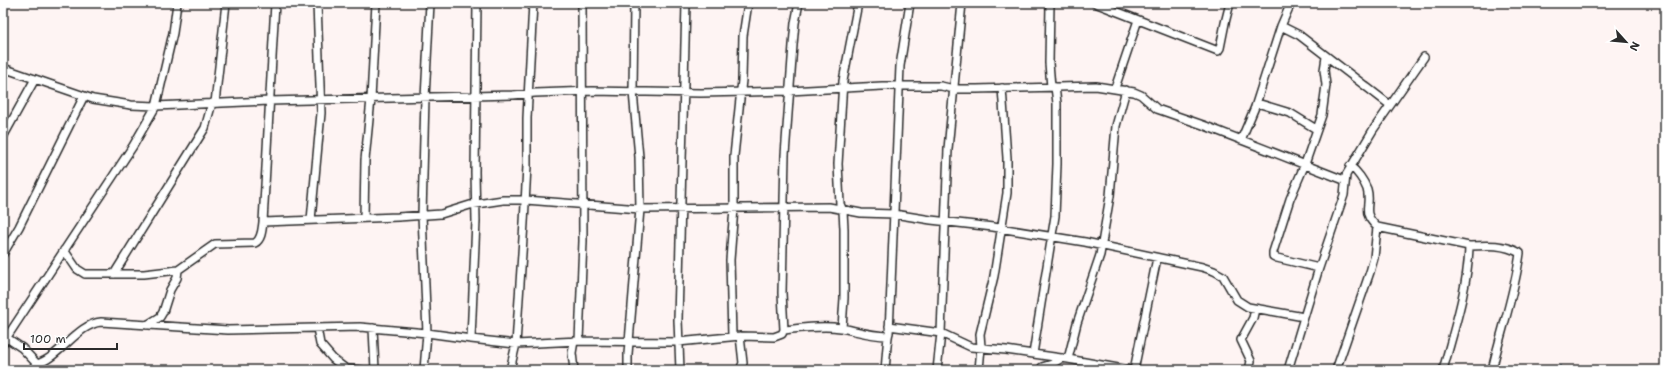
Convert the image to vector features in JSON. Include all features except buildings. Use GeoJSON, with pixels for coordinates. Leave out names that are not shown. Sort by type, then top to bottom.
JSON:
{"type":"FeatureCollection","features":[{"type":"Feature","properties":{"kind":"street"},"geometry":{"type":"LineString","coordinates":[[176,3],[173,33],[156,106],[133,146],[5,340],[22,348],[37,364],[56,353],[84,329],[92,324],[101,322],[228,330],[374,328],[516,344],[576,341],[678,342],[732,336],[774,337],[782,334],[784,330],[782,293],[785,155],[795,23],[799,3]]}},
{"type":"Feature","properties":{"kind":"street"},"geometry":{"type":"LineString","coordinates":[[114,274],[205,128],[214,103],[226,3]]}},
{"type":"Feature","properties":{"kind":"street"},"geometry":{"type":"LineString","coordinates":[[64,250],[74,266],[82,272],[89,274],[164,273],[178,270],[215,244],[255,243],[259,241],[263,222],[263,192],[268,144],[275,3]]}},
{"type":"Feature","properties":{"kind":"street"},"geometry":{"type":"LineString","coordinates":[[311,220],[320,136],[317,3]]}},
{"type":"Feature","properties":{"kind":"street"},"geometry":{"type":"LineString","coordinates":[[364,218],[365,160],[371,99],[376,3]]}},
{"type":"Feature","properties":{"kind":"street"},"geometry":{"type":"LineString","coordinates":[[424,370],[427,333],[422,216],[425,98],[430,3]]}},
{"type":"Feature","properties":{"kind":"street"},"geometry":{"type":"LineString","coordinates":[[471,339],[476,204],[477,3]]}},
{"type":"Feature","properties":{"kind":"street"},"geometry":{"type":"LineString","coordinates":[[510,370],[516,344],[526,200],[527,124],[533,3]]}},
{"type":"Feature","properties":{"kind":"street"},"geometry":{"type":"LineString","coordinates":[[574,370],[572,353],[576,341],[583,270],[582,3]]}},
{"type":"Feature","properties":{"kind":"street"},"geometry":{"type":"LineString","coordinates":[[628,370],[640,209],[639,156],[633,92],[634,3]]}},
{"type":"Feature","properties":{"kind":"street"},"geometry":{"type":"LineString","coordinates":[[680,370],[678,342],[686,3]]}},
{"type":"Feature","properties":{"kind":"street"},"geometry":{"type":"LineString","coordinates":[[732,336],[730,260],[734,208],[734,156],[743,36],[748,3]]}},
{"type":"Feature","properties":{"kind":"street"},"geometry":{"type":"LineString","coordinates":[[842,328],[844,283],[843,211],[840,204],[838,164],[843,89],[858,3]]}},
{"type":"Feature","properties":{"kind":"street"},"geometry":{"type":"LineString","coordinates":[[885,370],[888,351],[899,86],[902,49],[910,3]]}},
{"type":"Feature","properties":{"kind":"street"},"geometry":{"type":"LineString","coordinates":[[937,370],[941,333],[944,222],[948,149],[962,3]]}},
{"type":"Feature","properties":{"kind":"street"},"geometry":{"type":"LineString","coordinates":[[1050,3],[1049,63],[1057,111],[1057,164],[1052,237],[1036,354],[1042,368],[1065,359]]}},
{"type":"Feature","properties":{"kind":"street"},"geometry":{"type":"LineString","coordinates":[[1095,3],[1218,51],[1220,48],[1230,3]]}},
{"type":"Feature","properties":{"kind":"street"},"geometry":{"type":"LineString","coordinates":[[1241,140],[1257,103],[1281,26],[1291,3]]}},
{"type":"Feature","properties":{"kind":"street"},"geometry":{"type":"LineString","coordinates":[[1114,88],[1138,20]]}},
{"type":"Feature","properties":{"kind":"street"},"geometry":{"type":"LineString","coordinates":[[1281,26],[1299,36],[1390,105]]}},
{"type":"Feature","properties":{"kind":"street"},"geometry":{"type":"LineString","coordinates":[[1319,268],[1273,256],[1274,246],[1283,218],[1305,164],[1322,115],[1326,80],[1324,70],[1326,57]]}},
{"type":"Feature","properties":{"kind":"street"},"geometry":{"type":"LineString","coordinates":[[1288,370],[1319,268],[1344,195],[1344,180],[1350,166],[1424,57]]}},
{"type":"Feature","properties":{"kind":"street"},"geometry":{"type":"LineString","coordinates":[[3,68],[84,96],[110,102],[156,106],[269,101],[513,95],[583,91],[789,92],[882,86],[941,86],[954,89],[1076,86],[1114,88],[1141,95],[1157,108],[1344,180]]}},
{"type":"Feature","properties":{"kind":"street"},"geometry":{"type":"LineString","coordinates":[[3,137],[34,79]]}},
{"type":"Feature","properties":{"kind":"street"},"geometry":{"type":"LineString","coordinates":[[979,370],[981,347],[980,334],[994,276],[1006,193],[1007,158],[1002,88]]}},
{"type":"Feature","properties":{"kind":"street"},"geometry":{"type":"LineString","coordinates":[[1065,359],[1100,255],[1110,196],[1116,126],[1126,90]]}},
{"type":"Feature","properties":{"kind":"street"},"geometry":{"type":"LineString","coordinates":[[3,254],[19,228],[84,96]]}},
{"type":"Feature","properties":{"kind":"street"},"geometry":{"type":"LineString","coordinates":[[1257,103],[1290,113],[1316,129]]}},
{"type":"Feature","properties":{"kind":"street"},"geometry":{"type":"LineString","coordinates":[[1350,166],[1355,170],[1367,189],[1368,215],[1377,227],[1469,246],[1510,247],[1520,253],[1513,293],[1492,370]]}},
{"type":"Feature","properties":{"kind":"street"},"geometry":{"type":"LineString","coordinates":[[263,222],[422,216],[441,214],[491,200],[526,200],[640,209],[829,207],[861,214],[894,214],[944,222],[1002,228],[1101,246],[1214,271],[1223,276],[1237,300],[1248,307],[1304,317]]}},
{"type":"Feature","properties":{"kind":"street"},"geometry":{"type":"LineString","coordinates":[[1336,370],[1370,272],[1374,258],[1377,227]]}},
{"type":"Feature","properties":{"kind":"street"},"geometry":{"type":"LineString","coordinates":[[1443,370],[1464,291],[1469,261],[1469,246]]}},
{"type":"Feature","properties":{"kind":"street"},"geometry":{"type":"LineString","coordinates":[[1134,370],[1157,258]]}},
{"type":"Feature","properties":{"kind":"street"},"geometry":{"type":"LineString","coordinates":[[160,326],[160,317],[170,290],[178,278],[178,270]]}},
{"type":"Feature","properties":{"kind":"street"},"geometry":{"type":"LineString","coordinates":[[1249,370],[1251,361],[1241,340],[1253,318],[1255,309]]}},
{"type":"Feature","properties":{"kind":"street"},"geometry":{"type":"LineString","coordinates":[[146,325],[160,317]]}},
{"type":"Feature","properties":{"kind":"street"},"geometry":{"type":"LineString","coordinates":[[889,326],[941,333],[971,347],[1036,354],[1129,370]]}},
{"type":"Feature","properties":{"kind":"street"},"geometry":{"type":"LineString","coordinates":[[317,328],[320,344],[333,359],[346,369],[361,370]]}},
{"type":"Feature","properties":{"kind":"street"},"geometry":{"type":"LineString","coordinates":[[374,328],[375,370]]}},
{"type":"Feature","properties":{"kind":"street"},"geometry":{"type":"LineString","coordinates":[[784,330],[806,328],[842,328],[888,336]]}},
{"type":"Feature","properties":{"kind":"street"},"geometry":{"type":"LineString","coordinates":[[740,336],[743,363],[740,370]]}}]}
